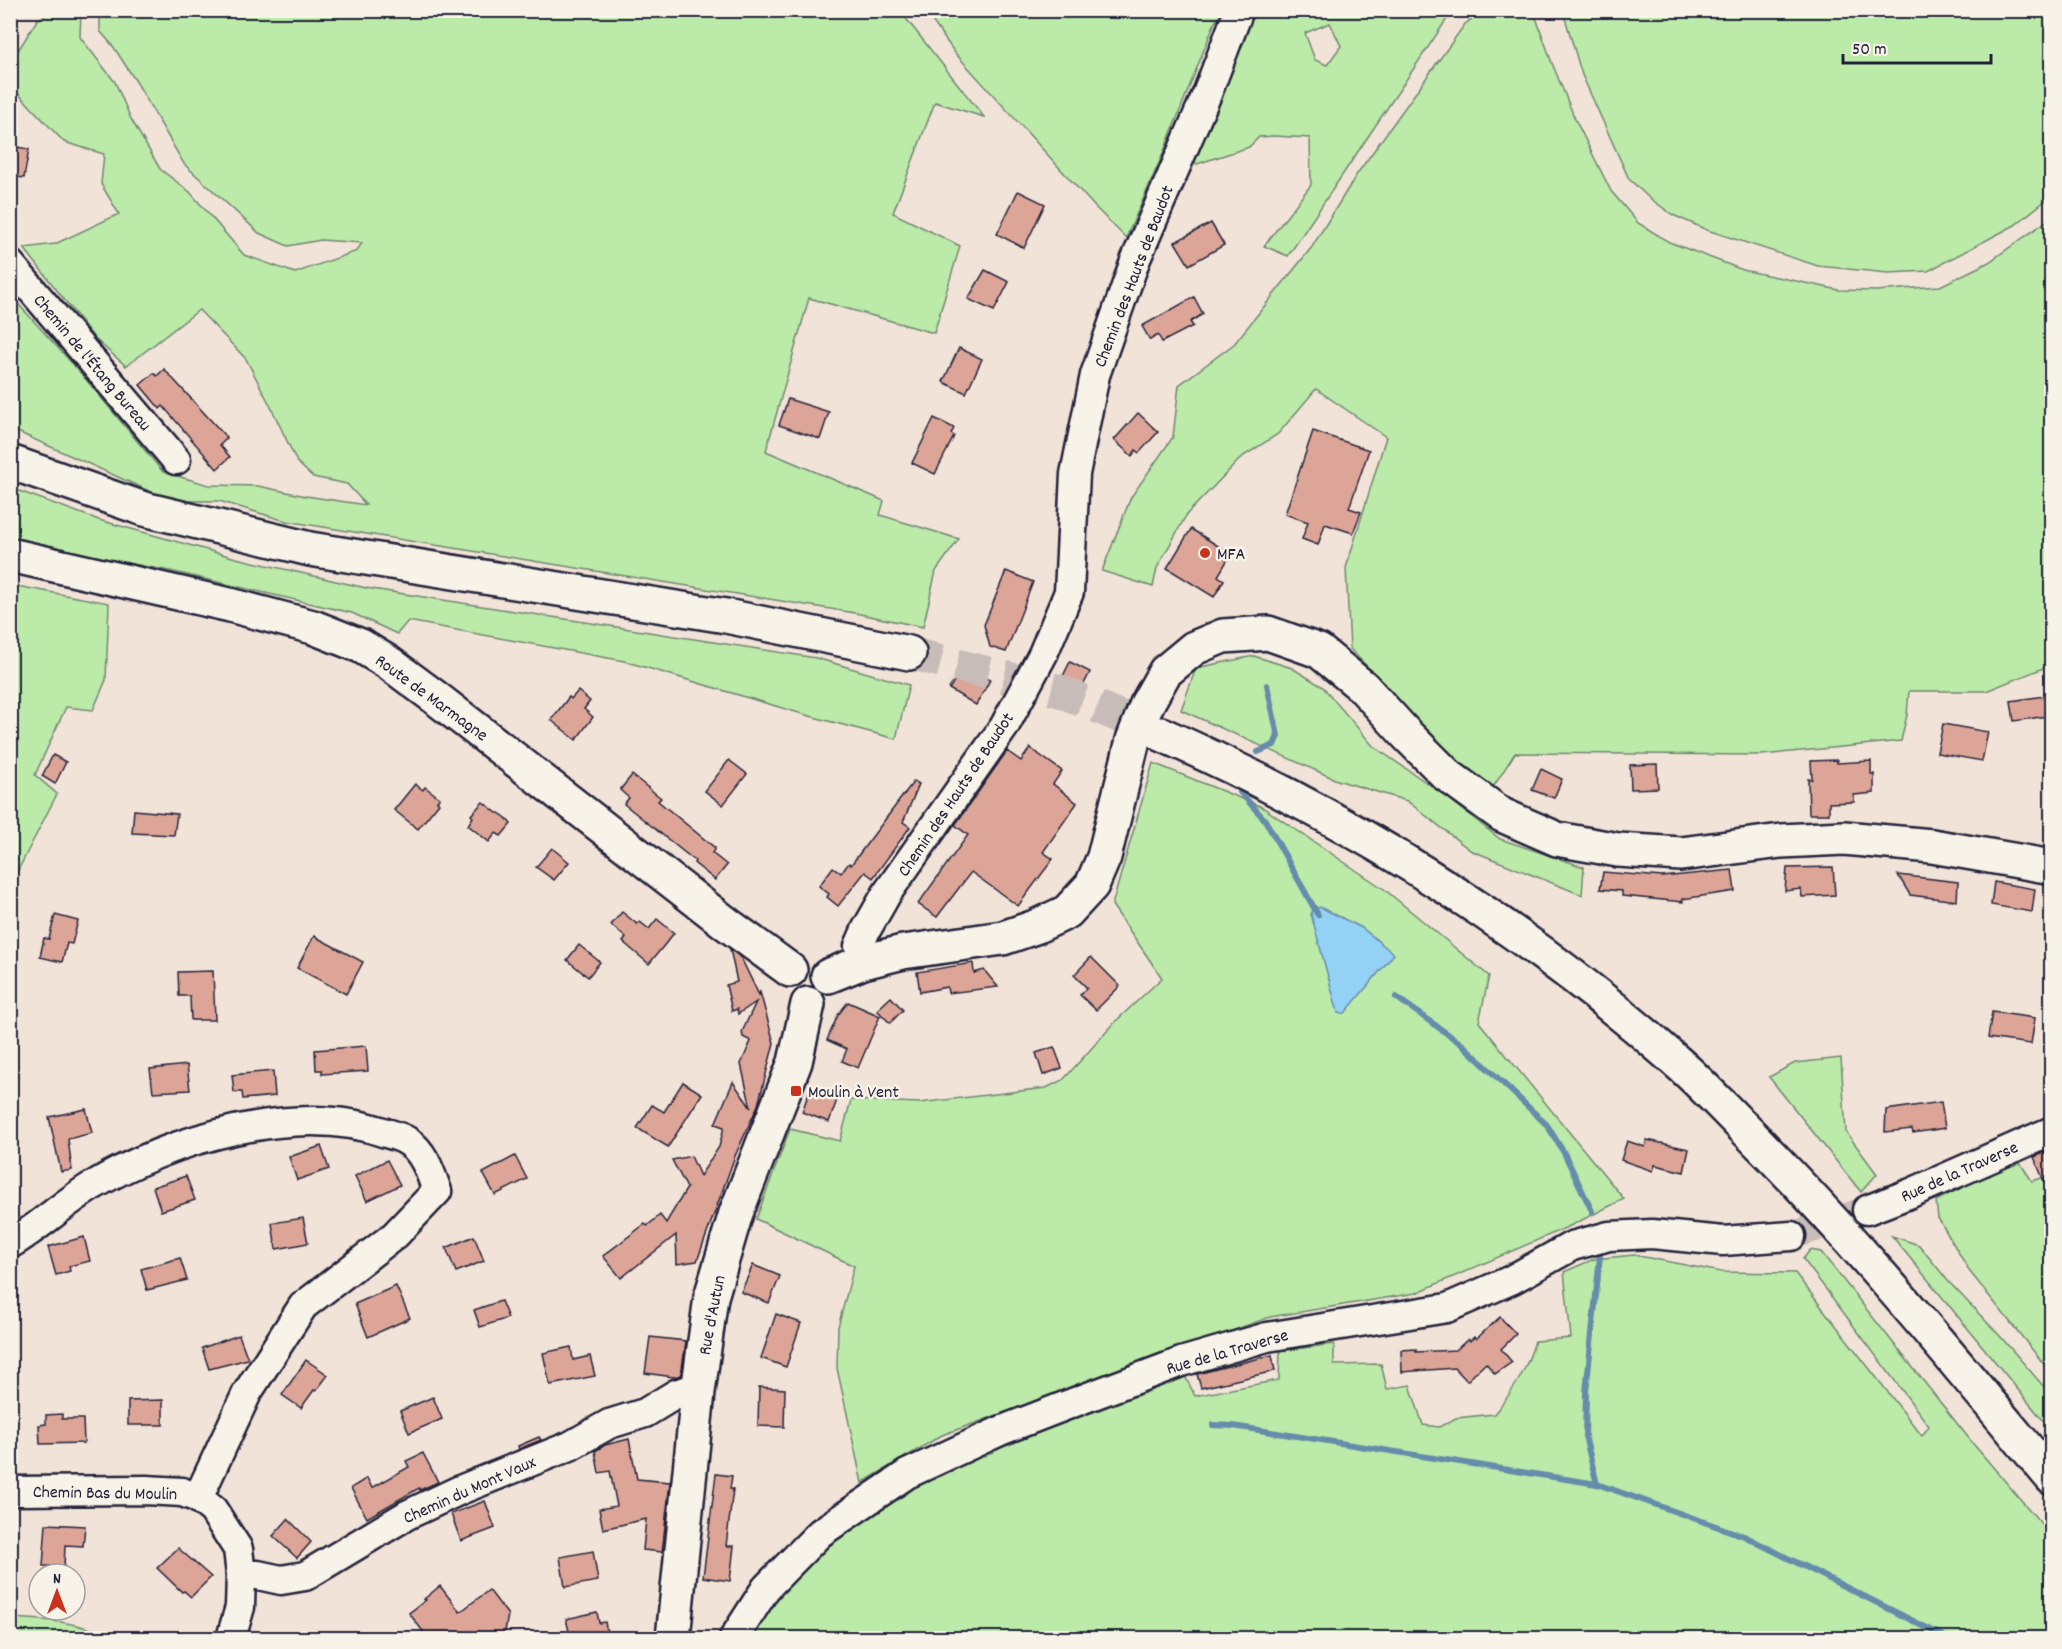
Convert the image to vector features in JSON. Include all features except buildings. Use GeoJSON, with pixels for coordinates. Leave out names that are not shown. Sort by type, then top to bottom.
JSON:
{"type":"FeatureCollection","features":[{"type":"Feature","properties":{"kind":"main road"},"geometry":{"type":"LineString","coordinates":[[10,462],[144,509],[310,549],[726,616],[909,653]]}},
{"type":"Feature","properties":{"kind":"main road","name":"Route de Marmagne"},"geometry":{"type":"LineString","coordinates":[[10,555],[230,605],[314,627],[361,646],[389,663],[436,698],[727,924],[790,970]]}},
{"type":"Feature","properties":{"kind":"main road"},"geometry":{"type":"LineString","coordinates":[[828,976],[862,962],[903,952],[1003,938],[1035,927],[1067,912],[1092,885],[1104,857],[1112,833],[1133,740],[1147,704],[1165,672],[1194,648],[1223,636],[1268,633],[1319,651],[1363,687],[1447,775],[1502,815],[1557,839],[1618,850],[1681,854],[1781,841],[1844,838],[1932,846],[2052,867]]}},
{"type":"Feature","properties":{"kind":"main road"},"geometry":{"type":"LineString","coordinates":[[1161,734],[1306,804],[1405,861],[1505,926],[1592,990],[1679,1063],[1780,1164],[1885,1277],[2052,1478]]}},
{"type":"Feature","properties":{"kind":"main road"},"geometry":{"type":"LineString","coordinates":[[807,961],[820,965],[828,976],[829,989],[826,995],[821,1000],[808,1004],[796,1000],[788,990],[786,983],[790,970],[795,965],[807,961]]}},
{"type":"Feature","properties":{"kind":"main road","name":"Rue d'Autun"},"geometry":{"type":"LineString","coordinates":[[673,1638],[698,1392],[711,1297],[736,1213],[795,1062],[808,1004]]}},
{"type":"Feature","properties":{"kind":"street","name":"Chemin des Hauts de Baudot"},"geometry":{"type":"LineString","coordinates":[[862,962],[859,946],[866,930],[887,893],[1004,727],[1043,654],[1069,592],[1075,474],[1095,375],[1135,261],[1207,94],[1239,10]]}},
{"type":"Feature","properties":{"kind":"street","name":"Chemin de l'Étang Bureau"},"geometry":{"type":"LineString","coordinates":[[10,264],[176,460]]}},
{"type":"Feature","properties":{"kind":"street"},"geometry":{"type":"LineString","coordinates":[[10,1244],[92,1185],[170,1148],[223,1133],[274,1123],[327,1121],[365,1125],[408,1141],[419,1152],[437,1191],[395,1235],[303,1306],[247,1393],[198,1498],[213,1510],[238,1550],[241,1575],[240,1607],[231,1638]]}},
{"type":"Feature","properties":{"kind":"street","name":"Rue de la Traverse"},"geometry":{"type":"LineString","coordinates":[[1867,1210],[2052,1131]]}},
{"type":"Feature","properties":{"kind":"street","name":"Rue de la Traverse"},"geometry":{"type":"LineString","coordinates":[[734,1638],[766,1588],[820,1533],[907,1474],[1000,1431],[1180,1362],[1267,1337],[1447,1308],[1511,1280],[1572,1246],[1609,1236],[1652,1234],[1723,1241],[1791,1236]]}},
{"type":"Feature","properties":{"kind":"street","name":"Chemin du Mont Vaux"},"geometry":{"type":"LineString","coordinates":[[241,1575],[258,1575],[281,1581],[305,1576],[406,1515],[460,1490],[570,1446],[609,1424],[645,1413],[676,1394],[686,1391],[698,1392]]}},
{"type":"Feature","properties":{"kind":"street","name":"Chemin Bas du Moulin"},"geometry":{"type":"LineString","coordinates":[[10,1491],[146,1490],[182,1492],[198,1498]]}},
{"type":"Feature","properties":{"kind":"green space"},"geometry":{"type":"Polygon","coordinates":[[[54,10],[81,11],[80,37],[115,82],[131,119],[160,169],[190,192],[244,255],[295,273],[357,251],[362,243],[321,240],[288,246],[259,233],[184,164],[137,83],[113,46],[100,31],[100,11],[900,11],[984,117],[935,102],[893,213],[960,246],[934,333],[809,298],[766,451],[884,501],[880,515],[959,539],[936,571],[923,627],[855,613],[286,521],[219,501],[187,501],[158,495],[11,429],[11,296],[78,370],[163,472],[209,485],[258,486],[366,505],[347,484],[313,477],[297,462],[246,359],[199,310],[126,366],[95,339],[24,248],[55,244],[119,214],[101,184],[104,154],[64,142],[11,86],[11,62],[37,20],[54,10]]]}},
{"type":"Feature","properties":{"kind":"green space"},"geometry":{"type":"Polygon","coordinates":[[[1532,10],[1575,119],[1611,191],[1638,223],[1669,242],[1743,270],[1839,290],[1876,291],[1940,286],[1989,262],[2051,218],[2051,665],[1986,691],[1909,691],[1907,715],[1901,741],[1762,755],[1515,753],[1492,789],[1461,768],[1443,751],[1350,649],[1346,568],[1386,437],[1316,389],[1278,434],[1242,457],[1187,514],[1157,568],[1153,587],[1102,571],[1131,497],[1173,437],[1179,385],[1234,344],[1312,247],[1357,174],[1465,24],[1483,11],[1532,10]]]}},
{"type":"Feature","properties":{"kind":"green space"},"geometry":{"type":"Polygon","coordinates":[[[925,11],[1224,11],[1215,22],[1162,156],[1126,238],[955,53],[925,11]]]}},
{"type":"Feature","properties":{"kind":"green space"},"geometry":{"type":"Polygon","coordinates":[[[1253,11],[1450,11],[1451,13],[1288,256],[1264,246],[1311,185],[1310,138],[1259,137],[1249,147],[1197,164],[1185,161],[1253,11]],[[1330,23],[1305,33],[1315,60],[1327,65],[1341,46],[1330,23]]]}},
{"type":"Feature","properties":{"kind":"green space"},"geometry":{"type":"Polygon","coordinates":[[[1563,11],[2051,11],[2051,196],[2015,225],[1928,271],[1888,273],[1818,266],[1707,230],[1673,215],[1648,197],[1629,179],[1582,75],[1563,11]]]}},
{"type":"Feature","properties":{"kind":"green space"},"geometry":{"type":"Polygon","coordinates":[[[11,488],[99,520],[236,558],[366,588],[816,658],[909,685],[896,739],[624,661],[408,621],[397,634],[352,613],[11,537],[11,488]]]}},
{"type":"Feature","properties":{"kind":"green space"},"geometry":{"type":"Polygon","coordinates":[[[11,585],[109,603],[106,680],[93,710],[66,707],[35,775],[57,794],[11,884],[11,585]]]}},
{"type":"Feature","properties":{"kind":"green space"},"geometry":{"type":"Polygon","coordinates":[[[1254,656],[1292,668],[1323,687],[1373,746],[1443,794],[1500,839],[1584,867],[1582,895],[1470,850],[1407,801],[1337,780],[1181,710],[1196,668],[1254,656]]]}},
{"type":"Feature","properties":{"kind":"green space"},"geometry":{"type":"Polygon","coordinates":[[[1153,763],[1262,807],[1384,889],[1489,976],[1479,1022],[1624,1199],[1572,1225],[1416,1293],[1270,1317],[942,1435],[862,1483],[837,1368],[838,1327],[854,1266],[756,1219],[790,1129],[840,1141],[851,1100],[919,1103],[1046,1088],[1063,1080],[1117,1020],[1162,978],[1112,905],[1153,763]]]}},
{"type":"Feature","properties":{"kind":"green space"},"geometry":{"type":"Polygon","coordinates":[[[1841,1058],[1846,1132],[1877,1174],[1861,1192],[1769,1077],[1795,1063],[1841,1058]]]}},
{"type":"Feature","properties":{"kind":"green space"},"geometry":{"type":"Polygon","coordinates":[[[2017,1158],[2032,1181],[2051,1175],[2051,1373],[1970,1272],[1938,1218],[1936,1201],[2017,1158]]]}},
{"type":"Feature","properties":{"kind":"green space"},"geometry":{"type":"Polygon","coordinates":[[[1892,1236],[1919,1245],[1948,1281],[2051,1395],[2051,1430],[1892,1236]]]}},
{"type":"Feature","properties":{"kind":"green space"},"geometry":{"type":"Polygon","coordinates":[[[1810,1250],[1821,1252],[1975,1446],[2051,1535],[2051,1638],[747,1638],[774,1596],[821,1542],[917,1482],[1184,1374],[1195,1396],[1279,1380],[1280,1351],[1334,1344],[1334,1365],[1381,1364],[1387,1389],[1410,1385],[1423,1425],[1439,1427],[1456,1418],[1494,1414],[1519,1380],[1535,1341],[1571,1338],[1564,1272],[1594,1259],[1634,1255],[1721,1272],[1795,1273],[1922,1436],[1929,1426],[1803,1259],[1810,1250]]]}},
{"type":"Feature","properties":{"kind":"green space"},"geometry":{"type":"Polygon","coordinates":[[[10,1618],[27,1619],[27,1622],[56,1622],[75,1625],[111,1638],[11,1638],[10,1618]]]}},
{"type":"Feature","properties":{"kind":"water"},"geometry":{"type":"Polygon","coordinates":[[[1320,907],[1362,928],[1394,954],[1345,1013],[1338,1013],[1311,914],[1313,910],[1320,907]]]}},
{"type":"Feature","properties":{"kind":"waterway"},"geometry":{"type":"LineString","coordinates":[[1258,752],[1274,745],[1278,736],[1267,685]]}},
{"type":"Feature","properties":{"kind":"waterway"},"geometry":{"type":"LineString","coordinates":[[1240,792],[1265,820],[1318,915]]}},
{"type":"Feature","properties":{"kind":"waterway"},"geometry":{"type":"LineString","coordinates":[[1396,997],[1463,1045],[1547,1125],[1564,1153],[1592,1211]]}},
{"type":"Feature","properties":{"kind":"waterway"},"geometry":{"type":"LineString","coordinates":[[1597,1484],[1585,1436],[1586,1392],[1600,1256]]}},
{"type":"Feature","properties":{"kind":"waterway"},"geometry":{"type":"LineString","coordinates":[[1213,1425],[1233,1426],[1597,1484],[1744,1536],[1947,1638]]}},
{"type":"Feature","properties":{"kind":"tunnel"},"geometry":{"type":"LineString","coordinates":[[909,653],[1060,691],[1161,734]]}},
{"type":"Feature","properties":{"kind":"tunnel"},"geometry":{"type":"LineString","coordinates":[[1791,1236],[1867,1210]]}},
{"type":"Feature","properties":{"kind":"place","name":"MFA"},"geometry":{"type":"Point","coordinates":[1205,553]}},
{"type":"Feature","properties":{"kind":"place","name":"Moulin à Vent"},"geometry":{"type":"Point","coordinates":[796,1091]}}]}
